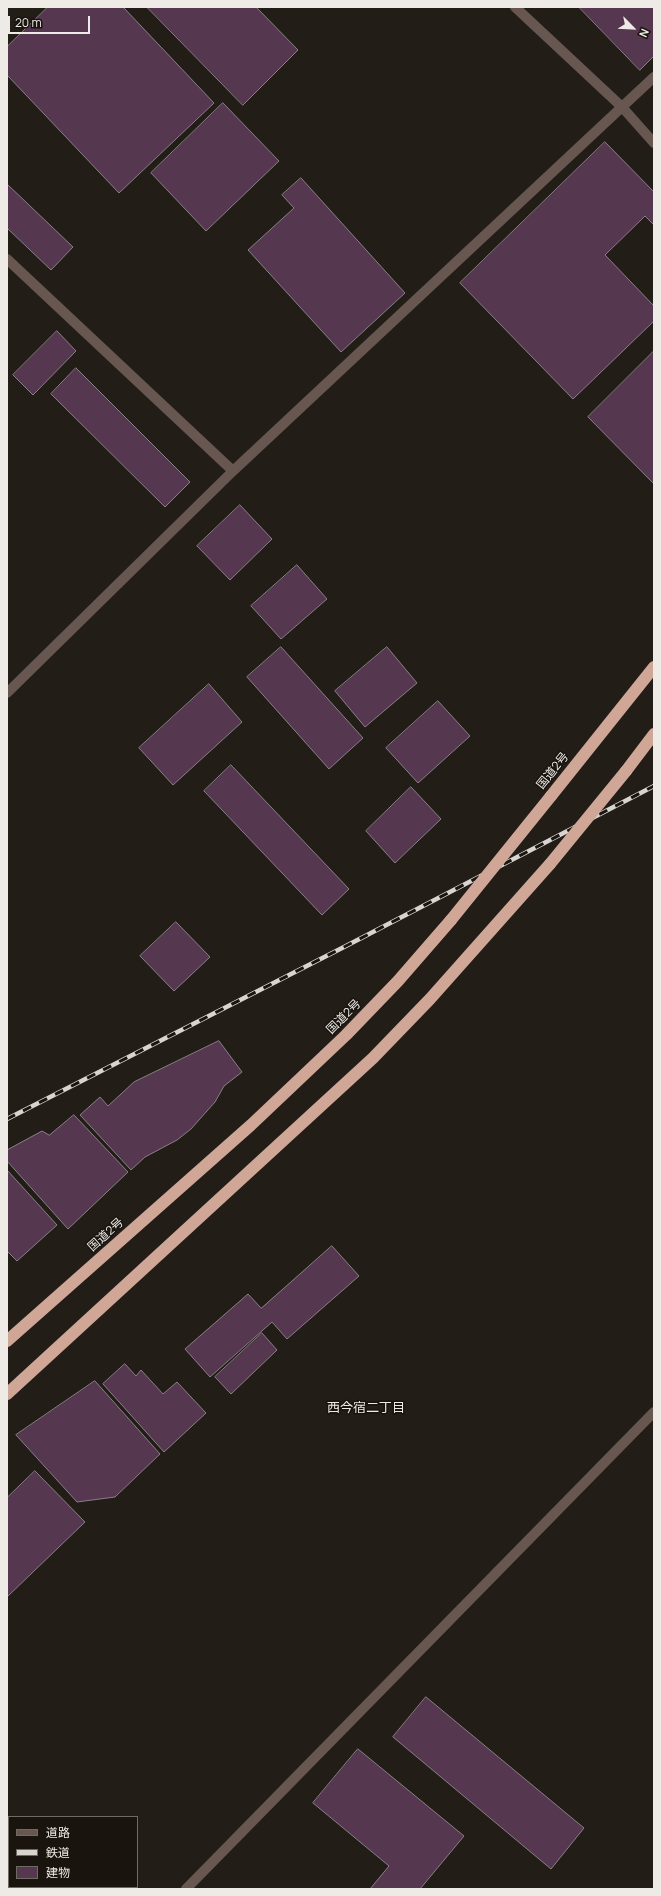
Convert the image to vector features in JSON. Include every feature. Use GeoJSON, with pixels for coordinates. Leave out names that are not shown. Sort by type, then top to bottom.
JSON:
{"type":"FeatureCollection","features":[{"type":"Feature","properties":{"kind":"highway","name":"国道2号"},"geometry":{"type":"LineString","coordinates":[[7,1341],[251,1125],[346,1035],[398,981],[451,920],[654,667]]}},
{"type":"Feature","properties":{"kind":"highway"},"geometry":{"type":"LineString","coordinates":[[7,1394],[373,1058],[430,999],[550,864],[626,771],[654,734]]}},
{"type":"Feature","properties":{"kind":"street"},"geometry":{"type":"LineString","coordinates":[[515,7],[622,107],[654,143]]}},
{"type":"Feature","properties":{"kind":"street"},"geometry":{"type":"LineString","coordinates":[[7,693],[234,471],[654,77]]}},
{"type":"Feature","properties":{"kind":"street"},"geometry":{"type":"LineString","coordinates":[[7,259],[234,471]]}},
{"type":"Feature","properties":{"kind":"street"},"geometry":{"type":"LineString","coordinates":[[186,1889],[654,1412]]}},
{"type":"Feature","properties":{"kind":"building"},"geometry":{"type":"Polygon","coordinates":[[[48,7],[123,7],[214,103],[119,193],[7,75],[7,47],[48,7]]]}},
{"type":"Feature","properties":{"kind":"building"},"geometry":{"type":"Polygon","coordinates":[[[147,7],[256,7],[298,50],[243,105],[147,7]]]}},
{"type":"Feature","properties":{"kind":"building"},"geometry":{"type":"Polygon","coordinates":[[[579,7],[654,7],[654,56],[640,70],[579,7]]]}},
{"type":"Feature","properties":{"kind":"building"},"geometry":{"type":"Polygon","coordinates":[[[223,103],[279,161],[206,231],[151,173],[223,103]]]}},
{"type":"Feature","properties":{"kind":"building"},"geometry":{"type":"Polygon","coordinates":[[[605,142],[654,192],[654,225],[645,216],[605,255],[654,306],[654,321],[573,399],[460,283],[605,142]]]}},
{"type":"Feature","properties":{"kind":"building"},"geometry":{"type":"Polygon","coordinates":[[[301,178],[405,293],[341,352],[248,250],[294,208],[282,195],[301,178]]]}},
{"type":"Feature","properties":{"kind":"building"},"geometry":{"type":"Polygon","coordinates":[[[7,184],[73,247],[51,270],[7,228],[7,184]]]}},
{"type":"Feature","properties":{"kind":"building"},"geometry":{"type":"Polygon","coordinates":[[[57,331],[76,351],[33,395],[13,375],[57,331]]]}},
{"type":"Feature","properties":{"kind":"building"},"geometry":{"type":"Polygon","coordinates":[[[654,351],[654,484],[588,417],[654,351]]]}},
{"type":"Feature","properties":{"kind":"building"},"geometry":{"type":"Polygon","coordinates":[[[76,368],[190,482],[165,507],[51,394],[76,368]]]}},
{"type":"Feature","properties":{"kind":"building"},"geometry":{"type":"Polygon","coordinates":[[[240,505],[272,539],[230,580],[197,546],[240,505]]]}},
{"type":"Feature","properties":{"kind":"building"},"geometry":{"type":"Polygon","coordinates":[[[297,565],[327,599],[281,639],[251,606],[297,565]]]}},
{"type":"Feature","properties":{"kind":"building"},"geometry":{"type":"Polygon","coordinates":[[[281,647],[363,738],[329,769],[247,677],[281,647]]]}},
{"type":"Feature","properties":{"kind":"building"},"geometry":{"type":"Polygon","coordinates":[[[387,647],[417,683],[365,727],[335,691],[387,647]]]}},
{"type":"Feature","properties":{"kind":"building"},"geometry":{"type":"Polygon","coordinates":[[[209,684],[242,722],[173,785],[139,748],[209,684]]]}},
{"type":"Feature","properties":{"kind":"building"},"geometry":{"type":"Polygon","coordinates":[[[438,701],[470,736],[418,783],[386,748],[438,701]]]}},
{"type":"Feature","properties":{"kind":"building"},"geometry":{"type":"Polygon","coordinates":[[[231,765],[349,889],[322,915],[204,791],[231,765]]]}},
{"type":"Feature","properties":{"kind":"building"},"geometry":{"type":"Polygon","coordinates":[[[411,787],[441,819],[395,863],[366,831],[411,787]]]}},
{"type":"Feature","properties":{"kind":"building"},"geometry":{"type":"Polygon","coordinates":[[[176,922],[210,957],[174,991],[140,956],[176,922]]]}},
{"type":"Feature","properties":{"kind":"building"},"geometry":{"type":"Polygon","coordinates":[[[219,1041],[242,1072],[224,1086],[215,1102],[191,1129],[177,1140],[145,1157],[131,1170],[80,1115],[100,1097],[108,1106],[134,1082],[219,1041]]]}},
{"type":"Feature","properties":{"kind":"building"},"geometry":{"type":"Polygon","coordinates":[[[74,1115],[128,1172],[68,1229],[7,1161],[7,1150],[42,1131],[49,1135],[74,1115]]]}},
{"type":"Feature","properties":{"kind":"building"},"geometry":{"type":"Polygon","coordinates":[[[7,1170],[57,1225],[17,1261],[7,1251],[7,1170]]]}},
{"type":"Feature","properties":{"kind":"building"},"geometry":{"type":"Polygon","coordinates":[[[332,1246],[359,1276],[287,1339],[272,1322],[210,1377],[185,1349],[248,1294],[261,1308],[332,1246]]]}},
{"type":"Feature","properties":{"kind":"building"},"geometry":{"type":"Polygon","coordinates":[[[262,1333],[277,1350],[231,1394],[215,1377],[262,1333]]]}},
{"type":"Feature","properties":{"kind":"building"},"geometry":{"type":"Polygon","coordinates":[[[125,1364],[136,1376],[141,1370],[163,1394],[177,1382],[206,1413],[164,1452],[103,1384],[125,1364]]]}},
{"type":"Feature","properties":{"kind":"building"},"geometry":{"type":"Polygon","coordinates":[[[95,1381],[160,1454],[115,1497],[77,1502],[16,1435],[95,1381]]]}},
{"type":"Feature","properties":{"kind":"building"},"geometry":{"type":"Polygon","coordinates":[[[35,1471],[85,1522],[7,1597],[7,1498],[35,1471]]]}},
{"type":"Feature","properties":{"kind":"building"},"geometry":{"type":"Polygon","coordinates":[[[426,1697],[584,1828],[551,1869],[393,1737],[426,1697]]]}},
{"type":"Feature","properties":{"kind":"building"},"geometry":{"type":"Polygon","coordinates":[[[358,1749],[464,1836],[420,1889],[370,1889],[389,1866],[313,1803],[358,1749]]]}},
{"type":"Feature","properties":{"kind":"railway"},"geometry":{"type":"LineString","coordinates":[[7,1119],[344,947],[654,786]]}},
{"type":"Feature","properties":{"kind":"district","name":"西今宿二丁目"},"geometry":{"type":"Point","coordinates":[366,1408]}}]}
